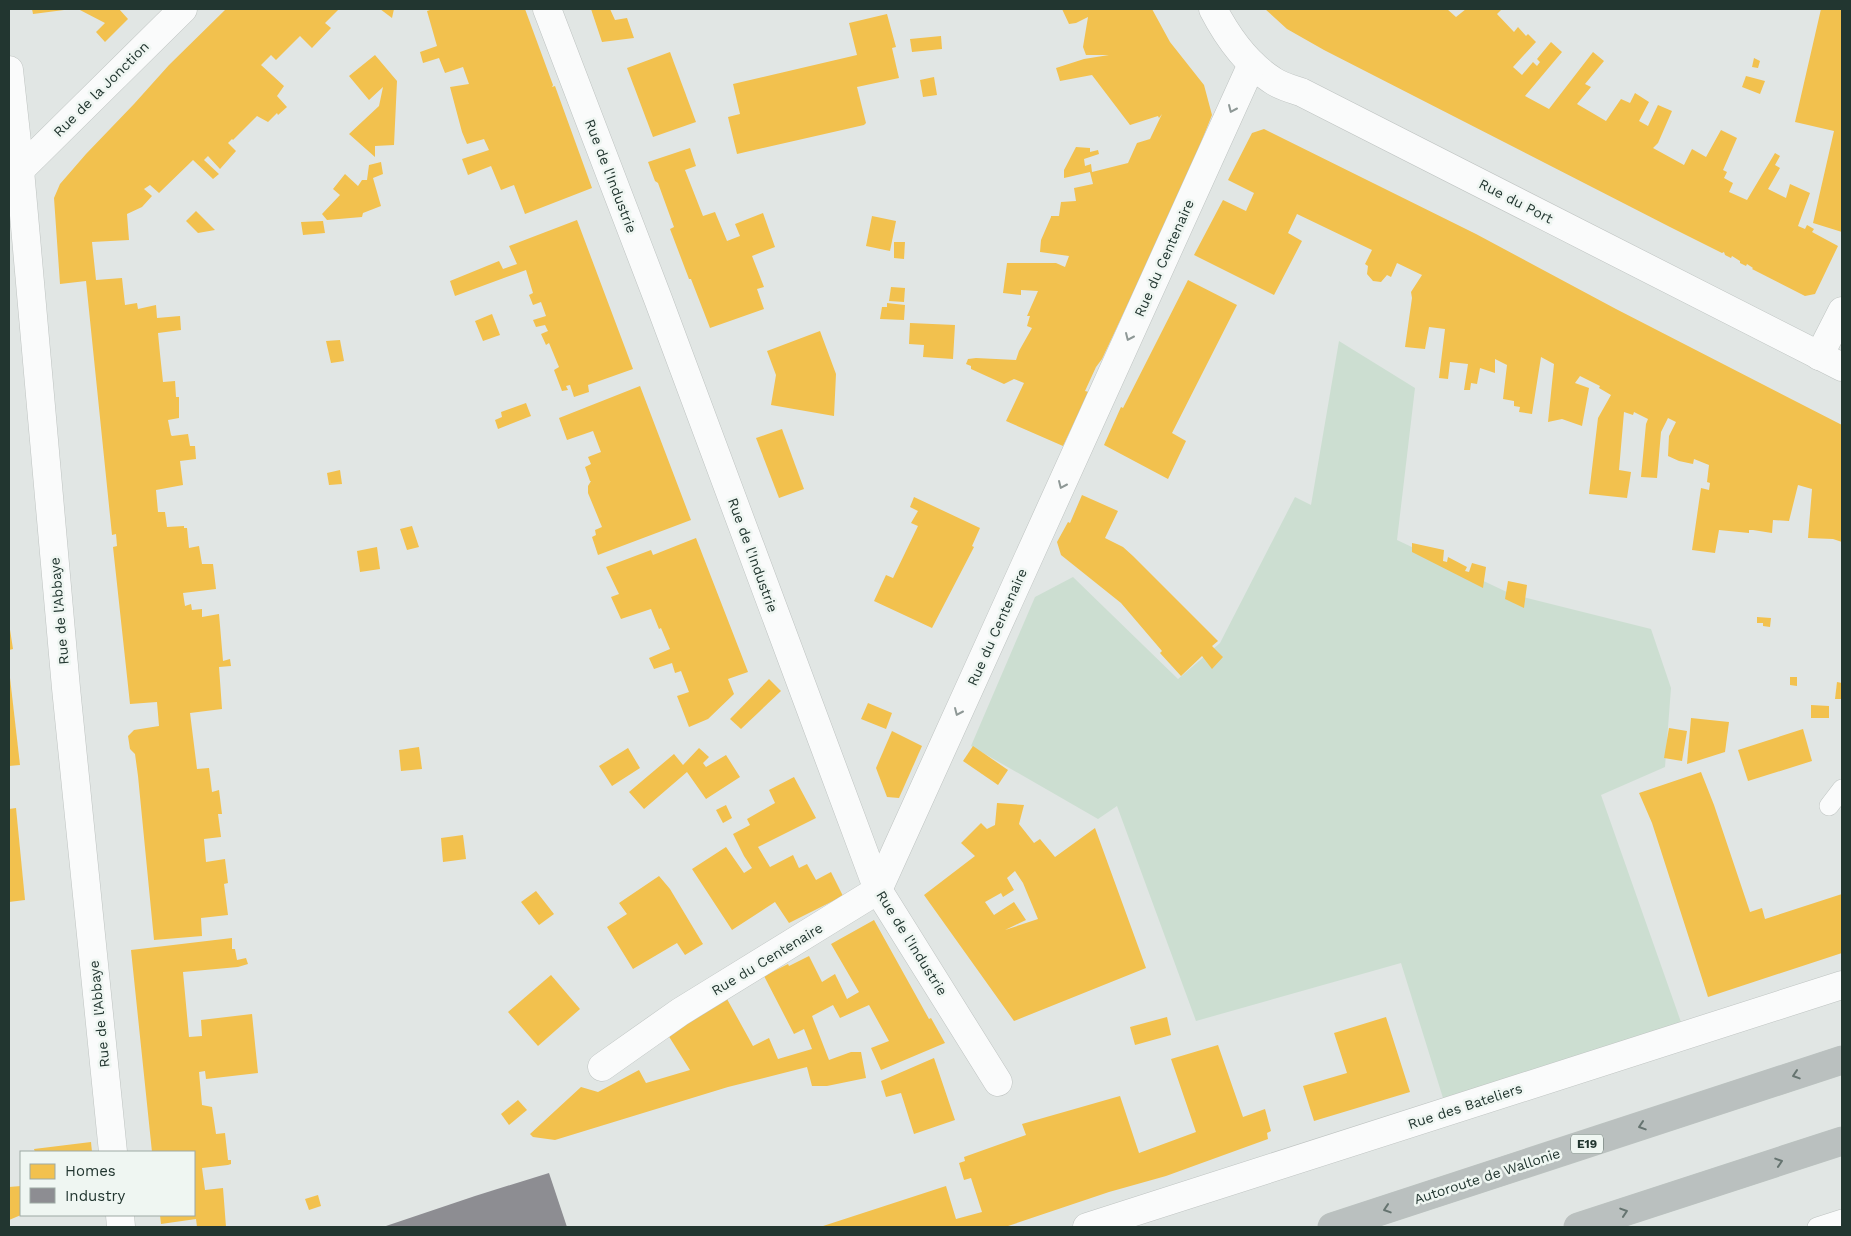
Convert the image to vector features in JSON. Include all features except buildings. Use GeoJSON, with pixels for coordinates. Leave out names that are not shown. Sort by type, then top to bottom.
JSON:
{"type":"FeatureCollection","features":[{"type":"Feature","properties":{"kind":"highway","name":"Autoroute de Wallonie"},"geometry":{"type":"LineString","coordinates":[[1332,1227],[1842,1060]]}},
{"type":"Feature","properties":{"kind":"highway"},"geometry":{"type":"LineString","coordinates":[[1578,1227],[1842,1141]]}},
{"type":"Feature","properties":{"kind":"street","name":"Rue de la Jonction"},"geometry":{"type":"LineString","coordinates":[[20,170],[183,9]]}},
{"type":"Feature","properties":{"kind":"street","name":"Rue de l'Industrie"},"geometry":{"type":"LineString","coordinates":[[547,9],[662,308],[878,890],[998,1082]]}},
{"type":"Feature","properties":{"kind":"street","name":"Rue du Port"},"geometry":{"type":"LineString","coordinates":[[1213,9],[1223,29],[1252,64],[1274,81],[1310,97],[1831,361]]}},
{"type":"Feature","properties":{"kind":"street","name":"Rue du Centenaire"},"geometry":{"type":"LineString","coordinates":[[602,1067],[680,1012],[878,890],[1252,64]]}},
{"type":"Feature","properties":{"kind":"street","name":"Rue de l'Abbaye"},"geometry":{"type":"LineString","coordinates":[[9,70],[20,170],[66,688],[113,1151]]}},
{"type":"Feature","properties":{"kind":"street"},"geometry":{"type":"LineString","coordinates":[[1831,361],[1842,311]]}},
{"type":"Feature","properties":{"kind":"street","name":"Rue des Bateliers"},"geometry":{"type":"LineString","coordinates":[[1087,1227],[1842,985]]}},
{"type":"Feature","properties":{"kind":"lane"},"geometry":{"type":"LineString","coordinates":[[1830,806],[1842,789]]}},
{"type":"Feature","properties":{"kind":"lane"},"geometry":{"type":"LineString","coordinates":[[1816,1227],[1842,1219]]}},
{"type":"Feature","properties":{"kind":"green space"},"geometry":{"type":"Polygon","coordinates":[[[1339,341],[1415,388],[1397,540],[1511,594],[1651,629],[1671,688],[1665,767],[1601,795],[1682,1025],[1443,1098],[1401,963],[1196,1021],[1117,806],[1098,819],[971,746],[1035,597],[1073,577],[1178,679],[1220,643],[1295,497],[1311,505],[1339,341]]]}}]}
